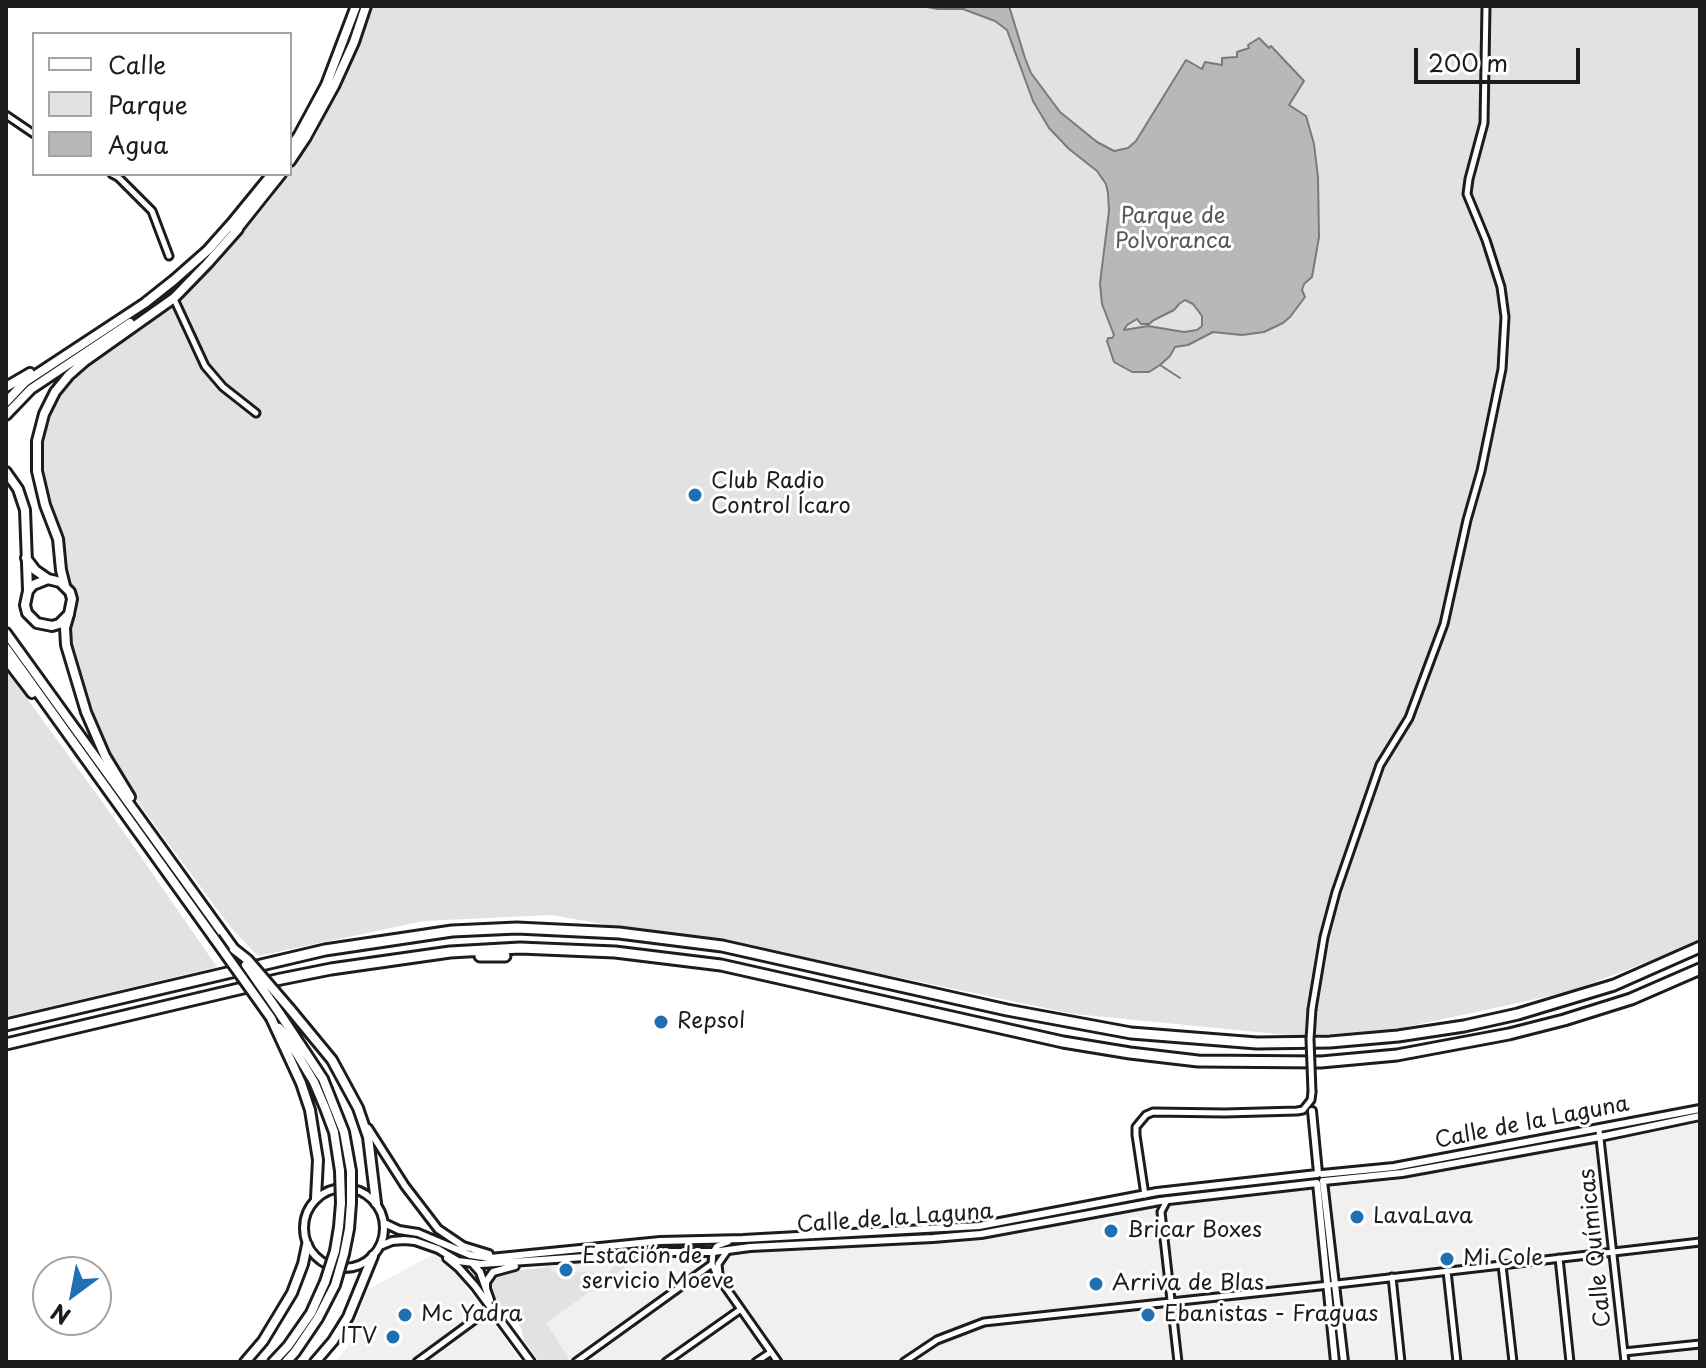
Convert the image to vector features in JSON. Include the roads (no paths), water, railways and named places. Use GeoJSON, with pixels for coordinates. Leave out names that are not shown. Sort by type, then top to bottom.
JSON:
{"type":"FeatureCollection","features":[{"type":"Feature","properties":{"kind":"highway"},"geometry":{"type":"LineString","coordinates":[[6,1025],[325,950],[452,931],[517,928],[619,933],[722,946],[1007,1010],[1131,1033],[1257,1043],[1330,1042],[1398,1036],[1518,1014],[1592,993],[1700,947]]}},
{"type":"Feature","properties":{"kind":"highway"},"geometry":{"type":"LineString","coordinates":[[6,1044],[331,969],[457,952],[520,948],[615,952],[721,965],[1063,1042],[1130,1053],[1198,1061],[1321,1062],[1397,1055],[1523,1031],[1631,999],[1700,969]]}},
{"type":"Feature","properties":{"kind":"highway"},"geometry":{"type":"LineString","coordinates":[[457,952],[505,956]]}},
{"type":"Feature","properties":{"kind":"highway"},"geometry":{"type":"LineString","coordinates":[[1041,1010],[1085,1025]]}},
{"type":"Feature","properties":{"kind":"highway"},"geometry":{"type":"LineString","coordinates":[[906,1012],[928,1017],[948,1015]]}},
{"type":"Feature","properties":{"kind":"main road"},"geometry":{"type":"LineString","coordinates":[[292,144],[326,85],[356,6]]}},
{"type":"Feature","properties":{"kind":"main road"},"geometry":{"type":"LineString","coordinates":[[292,158],[334,86],[366,6]]}},
{"type":"Feature","properties":{"kind":"main road"},"geometry":{"type":"LineString","coordinates":[[6,402],[25,382],[145,303],[196,260],[232,223],[270,176]]}},
{"type":"Feature","properties":{"kind":"main road"},"geometry":{"type":"LineString","coordinates":[[279,176],[238,229],[174,298],[69,375],[55,392],[44,414],[37,441],[37,471],[58,539],[65,586],[72,599],[65,628],[66,645],[95,737],[118,779],[161,841],[218,935],[248,960],[332,1060],[358,1108],[368,1137],[376,1203]]}},
{"type":"Feature","properties":{"kind":"main road"},"geometry":{"type":"LineString","coordinates":[[6,415],[31,389],[171,294],[238,229]]}},
{"type":"Feature","properties":{"kind":"main road"},"geometry":{"type":"LineString","coordinates":[[6,387],[74,344],[93,337]]}},
{"type":"Feature","properties":{"kind":"main road"},"geometry":{"type":"LineString","coordinates":[[6,472],[18,489],[25,510],[27,613],[37,623],[52,626],[59,624],[69,614]]}},
{"type":"Feature","properties":{"kind":"main road"},"geometry":{"type":"LineString","coordinates":[[26,558],[35,570],[65,586]]}},
{"type":"Feature","properties":{"kind":"main road"},"geometry":{"type":"LineString","coordinates":[[28,591],[33,585],[48,579]]}},
{"type":"Feature","properties":{"kind":"main road"},"geometry":{"type":"LineString","coordinates":[[6,633],[176,868]]}},
{"type":"Feature","properties":{"kind":"main road"},"geometry":{"type":"LineString","coordinates":[[6,648],[137,831]]}},
{"type":"Feature","properties":{"kind":"main road"},"geometry":{"type":"LineString","coordinates":[[6,659],[106,794],[218,935],[323,1079],[344,1132],[351,1171],[346,1203]]}},
{"type":"Feature","properties":{"kind":"main road"},"geometry":{"type":"LineString","coordinates":[[234,949],[320,1095],[334,1132],[346,1203],[349,1229],[318,1318],[286,1362]]}},
{"type":"Feature","properties":{"kind":"main road"},"geometry":{"type":"LineString","coordinates":[[275,1016],[310,1110],[318,1160],[316,1198]]}},
{"type":"Feature","properties":{"kind":"main road"},"geometry":{"type":"LineString","coordinates":[[245,1362],[263,1341],[292,1293],[307,1245]]}},
{"type":"Feature","properties":{"kind":"main road"},"geometry":{"type":"LineString","coordinates":[[315,1362],[348,1317],[373,1256]]}},
{"type":"Feature","properties":{"kind":"main road"},"geometry":{"type":"LineString","coordinates":[[273,1362],[288,1346],[330,1283]]}},
{"type":"Feature","properties":{"kind":"street"},"geometry":{"type":"LineString","coordinates":[[1145,1195],[1136,1127],[1146,1115],[1153,1112],[1297,1111],[1303,1110],[1311,1100],[1312,1009],[1324,937],[1336,892],[1380,765],[1409,718],[1444,624],[1502,369],[1505,317],[1501,287],[1467,194],[1484,123],[1486,6]]}},
{"type":"Feature","properties":{"kind":"street"},"geometry":{"type":"LineString","coordinates":[[6,115],[32,133]]}},
{"type":"Feature","properties":{"kind":"street"},"geometry":{"type":"LineString","coordinates":[[116,176],[152,211],[169,256]]}},
{"type":"Feature","properties":{"kind":"street"},"geometry":{"type":"LineString","coordinates":[[174,298],[205,366],[223,387],[256,413]]}},
{"type":"Feature","properties":{"kind":"street"},"geometry":{"type":"LineString","coordinates":[[358,1108],[405,1186],[438,1229],[450,1239],[473,1250],[512,1254]]}},
{"type":"Feature","properties":{"kind":"street","name":"Calle de la Laguna"},"geometry":{"type":"LineString","coordinates":[[473,1264],[981,1234],[1151,1202],[1298,1184],[1320,1177],[1339,1179],[1402,1173],[1700,1109]]}},
{"type":"Feature","properties":{"kind":"street"},"geometry":{"type":"LineString","coordinates":[[1312,1111],[1344,1362]]}},
{"type":"Feature","properties":{"kind":"street","name":"Calle de la Laguna"},"geometry":{"type":"LineString","coordinates":[[512,1254],[660,1241],[979,1226],[1145,1195],[1394,1167],[1700,1116]]}},
{"type":"Feature","properties":{"kind":"street","name":"Calle Químicas"},"geometry":{"type":"LineString","coordinates":[[1599,1133],[1625,1362]]}},
{"type":"Feature","properties":{"kind":"street"},"geometry":{"type":"LineString","coordinates":[[1320,1177],[1318,1194],[1335,1362]]}},
{"type":"Feature","properties":{"kind":"street"},"geometry":{"type":"LineString","coordinates":[[1325,1199],[1339,1179]]}},
{"type":"Feature","properties":{"kind":"street"},"geometry":{"type":"LineString","coordinates":[[1298,1184],[1318,1194]]}},
{"type":"Feature","properties":{"kind":"street"},"geometry":{"type":"LineString","coordinates":[[340,1187],[353,1188],[376,1203],[384,1223],[384,1235],[373,1256],[360,1265],[345,1268],[329,1266],[316,1257],[307,1245],[303,1222],[307,1211],[316,1198],[327,1191],[340,1187]]}},
{"type":"Feature","properties":{"kind":"street"},"geometry":{"type":"LineString","coordinates":[[1167,1200],[1161,1212],[1178,1362]]}},
{"type":"Feature","properties":{"kind":"street"},"geometry":{"type":"LineString","coordinates":[[1151,1202],[1161,1212]]}},
{"type":"Feature","properties":{"kind":"street"},"geometry":{"type":"LineString","coordinates":[[384,1223],[478,1257],[512,1254]]}},
{"type":"Feature","properties":{"kind":"street"},"geometry":{"type":"LineString","coordinates":[[741,1238],[721,1243],[713,1252],[712,1264],[778,1362]]}},
{"type":"Feature","properties":{"kind":"street"},"geometry":{"type":"LineString","coordinates":[[434,1239],[473,1264],[480,1272],[492,1307]]}},
{"type":"Feature","properties":{"kind":"street"},"geometry":{"type":"LineString","coordinates":[[380,1246],[404,1240],[424,1244],[458,1261],[473,1264]]}},
{"type":"Feature","properties":{"kind":"street"},"geometry":{"type":"LineString","coordinates":[[904,1362],[937,1340],[984,1322],[1700,1242]]}},
{"type":"Feature","properties":{"kind":"street"},"geometry":{"type":"LineString","coordinates":[[424,1244],[459,1268],[492,1307],[531,1362]]}},
{"type":"Feature","properties":{"kind":"street"},"geometry":{"type":"LineString","coordinates":[[720,1279],[718,1264],[727,1251]]}},
{"type":"Feature","properties":{"kind":"street"},"geometry":{"type":"LineString","coordinates":[[1559,1258],[1570,1362]]}},
{"type":"Feature","properties":{"kind":"street"},"geometry":{"type":"LineString","coordinates":[[486,1292],[486,1282],[493,1272],[534,1262]]}},
{"type":"Feature","properties":{"kind":"street"},"geometry":{"type":"LineString","coordinates":[[576,1362],[712,1264]]}},
{"type":"Feature","properties":{"kind":"street"},"geometry":{"type":"LineString","coordinates":[[1502,1265],[1513,1362]]}},
{"type":"Feature","properties":{"kind":"street"},"geometry":{"type":"LineString","coordinates":[[1447,1271],[1457,1362]]}},
{"type":"Feature","properties":{"kind":"street"},"geometry":{"type":"LineString","coordinates":[[1392,1277],[1401,1362]]}},
{"type":"Feature","properties":{"kind":"street"},"geometry":{"type":"LineString","coordinates":[[417,1362],[492,1307]]}},
{"type":"Feature","properties":{"kind":"street"},"geometry":{"type":"LineString","coordinates":[[666,1362],[741,1309]]}},
{"type":"Feature","properties":{"kind":"street"},"geometry":{"type":"LineString","coordinates":[[1624,1352],[1700,1344]]}},
{"type":"Feature","properties":{"kind":"street"},"geometry":{"type":"LineString","coordinates":[[756,1362],[771,1352]]}},
{"type":"Feature","properties":{"kind":"water"},"geometry":{"type":"Polygon","coordinates":[[[922,6],[1009,6],[1031,73],[1060,112],[1097,142],[1114,151],[1128,148],[1136,141],[1186,60],[1202,69],[1205,62],[1222,65],[1222,58],[1237,57],[1237,52],[1249,48],[1248,45],[1259,38],[1269,48],[1271,46],[1304,81],[1289,105],[1306,116],[1314,144],[1318,177],[1319,237],[1312,277],[1304,284],[1302,290],[1305,297],[1290,317],[1264,332],[1242,335],[1213,332],[1188,345],[1175,347],[1170,356],[1149,372],[1132,372],[1114,362],[1107,341],[1114,335],[1102,304],[1100,283],[1109,211],[1106,184],[1097,171],[1049,128],[1033,101],[1007,30],[995,21],[963,9],[922,6]],[[1185,300],[1149,324],[1141,324],[1137,319],[1124,330],[1148,326],[1184,332],[1197,330],[1202,326],[1202,316],[1193,304],[1185,300]]]}},
{"type":"Feature","properties":{"kind":"waterway"},"geometry":{"type":"LineString","coordinates":[[1160,365],[1180,378]]}},
{"type":"Feature","properties":{"kind":"place","name":"Club Radio Control Ícaro"},"geometry":{"type":"Point","coordinates":[695,495]}},
{"type":"Feature","properties":{"kind":"place","name":"Repsol"},"geometry":{"type":"Point","coordinates":[661,1022]}},
{"type":"Feature","properties":{"kind":"place","name":"LavaLava"},"geometry":{"type":"Point","coordinates":[1357,1217]}},
{"type":"Feature","properties":{"kind":"place","name":"Bricar Boxes"},"geometry":{"type":"Point","coordinates":[1111,1231]}},
{"type":"Feature","properties":{"kind":"place","name":"Mi Cole"},"geometry":{"type":"Point","coordinates":[1447,1259]}},
{"type":"Feature","properties":{"kind":"place","name":"Estación de servicio Moeve"},"geometry":{"type":"Point","coordinates":[566,1270]}},
{"type":"Feature","properties":{"kind":"place","name":"Arriva de Blas"},"geometry":{"type":"Point","coordinates":[1096,1284]}},
{"type":"Feature","properties":{"kind":"place","name":"Mc Yadra"},"geometry":{"type":"Point","coordinates":[405,1315]}},
{"type":"Feature","properties":{"kind":"place","name":"Ebanistas - Fraguas"},"geometry":{"type":"Point","coordinates":[1148,1315]}},
{"type":"Feature","properties":{"kind":"place","name":"ITV"},"geometry":{"type":"Point","coordinates":[393,1337]}},
{"type":"Feature","properties":{"kind":"park label","name":"Parque de Polvoranca"},"geometry":{"type":"Point","coordinates":[1173,230]}}]}
